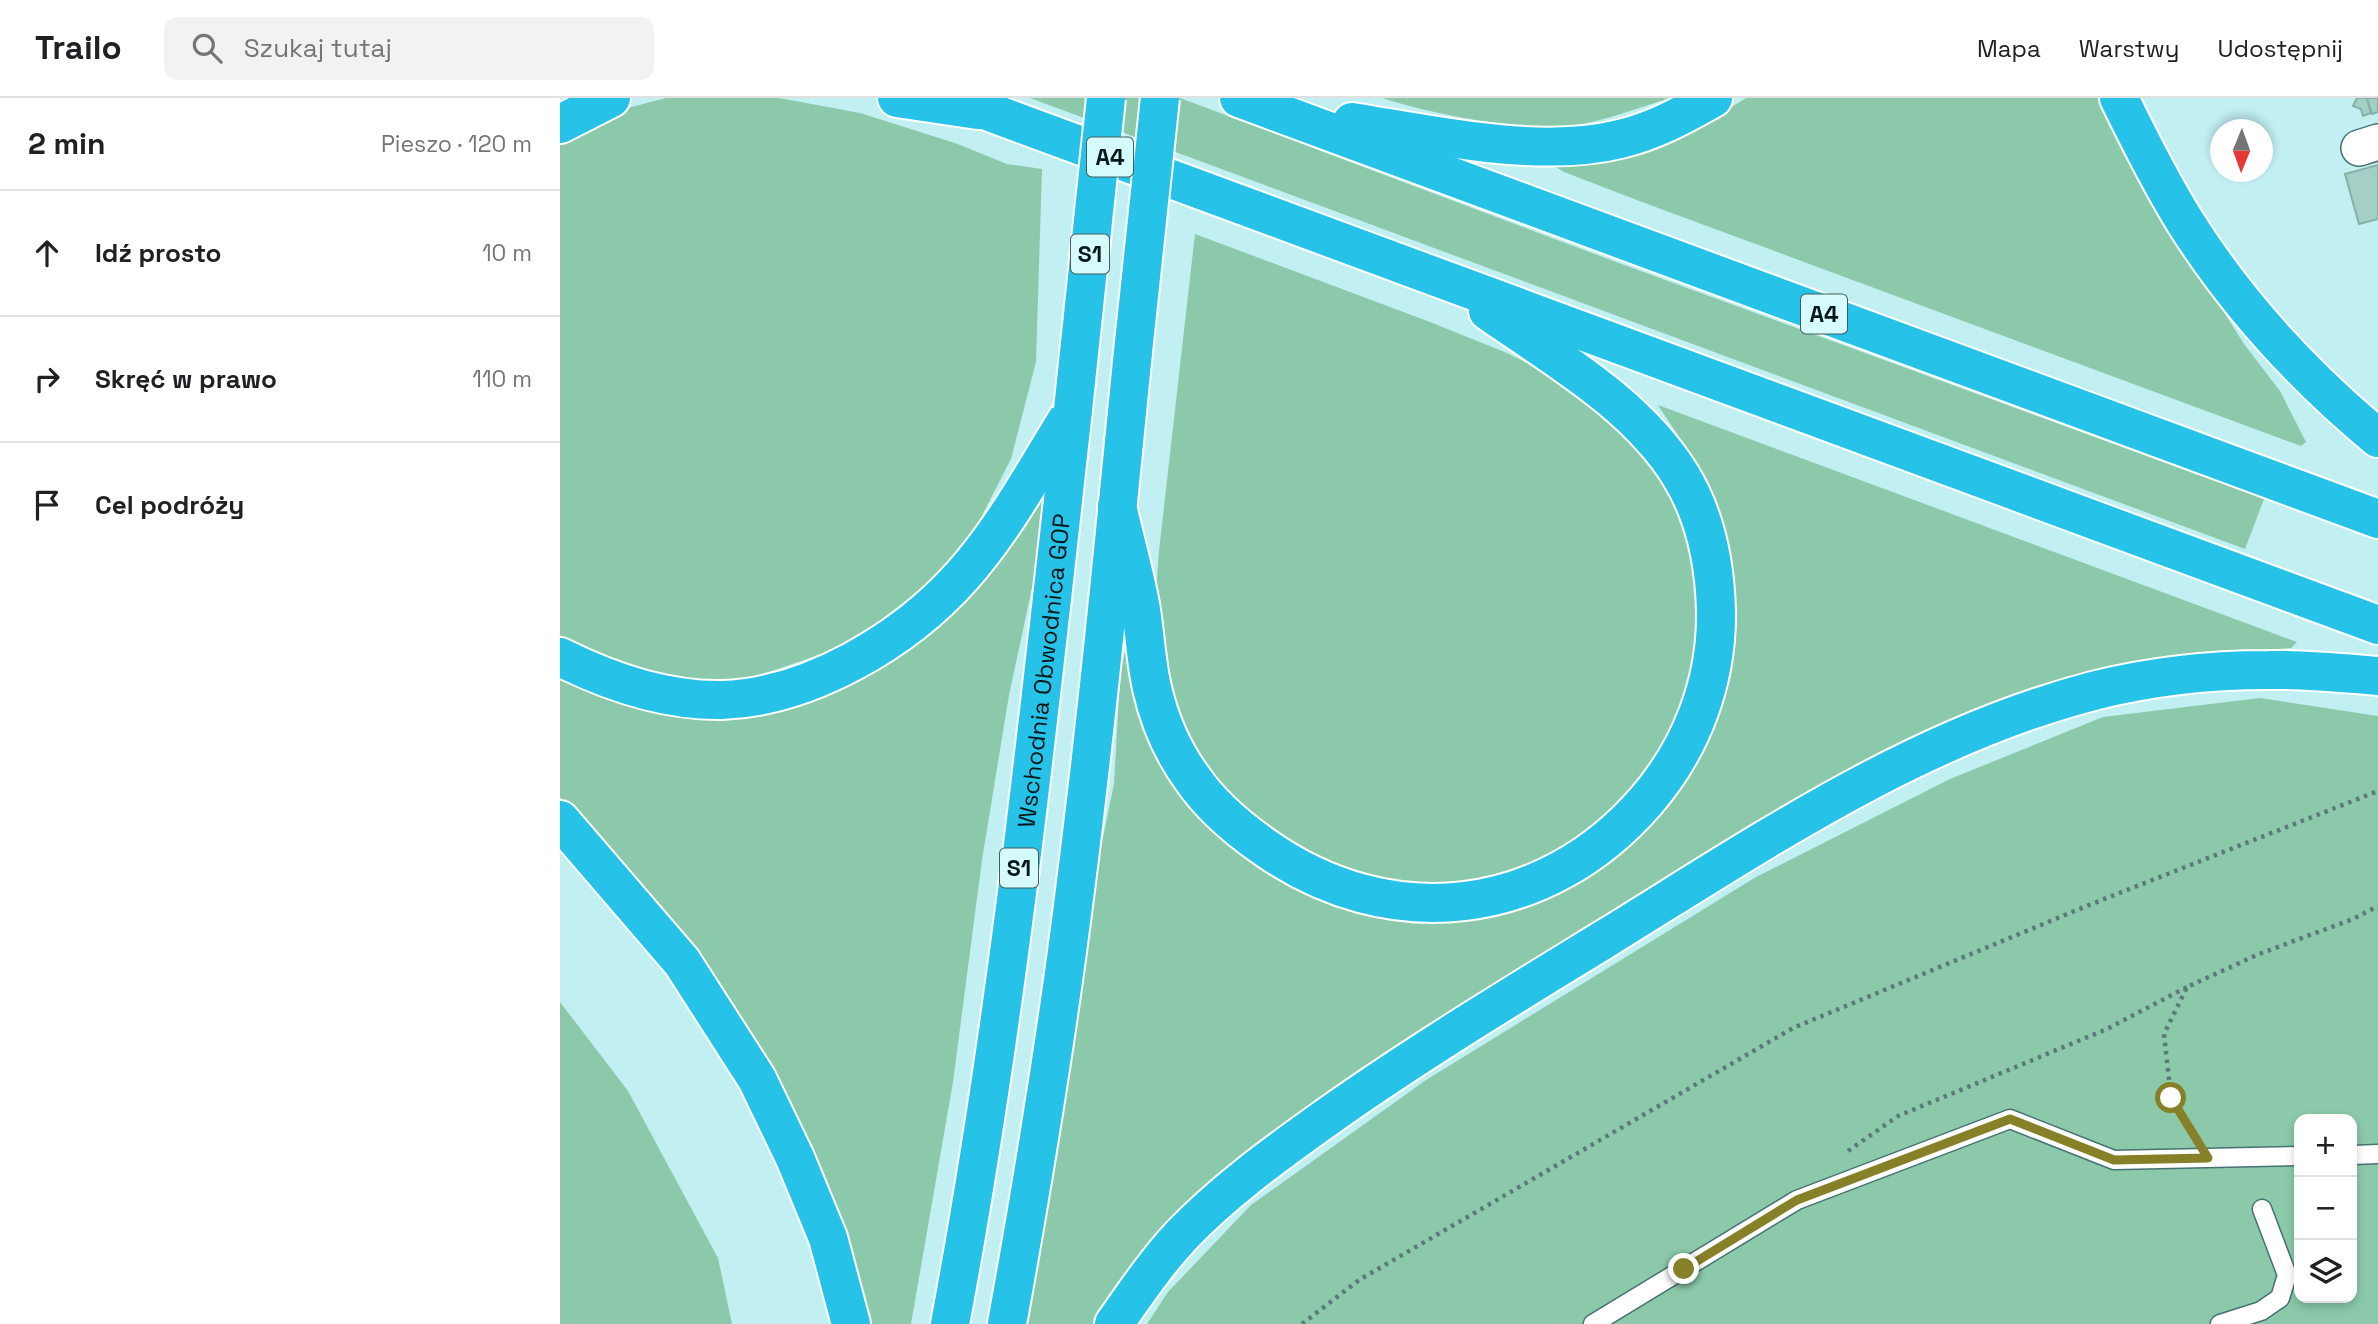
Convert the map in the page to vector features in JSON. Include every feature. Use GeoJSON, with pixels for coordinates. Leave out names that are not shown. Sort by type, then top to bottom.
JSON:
{"type":"FeatureCollection","features":[{"type":"Feature","properties":{"kind":"highway"},"geometry":{"type":"LineString","coordinates":[[560,124],[571,116],[611,98]]}},
{"type":"Feature","properties":{"kind":"highway"},"geometry":{"type":"LineString","coordinates":[[897,98],[989,112]]}},
{"type":"Feature","properties":{"kind":"highway","name":"A4"},"geometry":{"type":"LineString","coordinates":[[952,98],[2378,625]]}},
{"type":"Feature","properties":{"kind":"highway","name":"Wschodnia Obwodnica GOP"},"geometry":{"type":"LineString","coordinates":[[950,1324],[993,1057],[1018,877],[1073,410],[1106,98]]}},
{"type":"Feature","properties":{"kind":"highway","name":"S1"},"geometry":{"type":"LineString","coordinates":[[1007,1324],[1036,1161],[1075,891],[1160,98]]}},
{"type":"Feature","properties":{"kind":"highway"},"geometry":{"type":"LineString","coordinates":[[1254,104],[1489,144],[1559,146],[1589,144],[1644,132],[1669,123],[1713,98]]}},
{"type":"Feature","properties":{"kind":"highway"},"geometry":{"type":"LineString","coordinates":[[2119,98],[2183,219],[2240,299],[2295,364],[2378,438]]}},
{"type":"Feature","properties":{"kind":"highway","name":"A4"},"geometry":{"type":"LineString","coordinates":[[1254,104],[2378,519]]}},
{"type":"Feature","properties":{"kind":"highway"},"geometry":{"type":"LineString","coordinates":[[1118,506],[1141,608],[1152,687],[1162,720],[1191,778],[1214,807],[1246,834],[1278,857],[1348,891],[1414,902],[1466,901],[1514,891],[1545,880],[1579,860],[1610,837],[1658,787],[1678,759],[1692,728],[1712,667],[1716,624],[1715,580],[1710,548],[1698,511],[1682,478],[1651,437],[1594,386],[1447,281]]}},
{"type":"Feature","properties":{"kind":"highway"},"geometry":{"type":"LineString","coordinates":[[560,657],[595,674],[642,690],[683,697],[723,699],[760,694],[799,684],[839,668],[872,651],[906,627],[937,603],[963,575],[986,545],[1073,410]]}},
{"type":"Feature","properties":{"kind":"highway"},"geometry":{"type":"LineString","coordinates":[[1114,1324],[1181,1236],[1289,1144],[1400,1065],[1777,833],[1852,790],[1975,732],[2037,708],[2095,691],[2160,679],[2269,669],[2378,676]]}},
{"type":"Feature","properties":{"kind":"highway"},"geometry":{"type":"LineString","coordinates":[[560,820],[682,962],[757,1079],[795,1157],[828,1238],[851,1324]]}},
{"type":"Feature","properties":{"kind":"lane"},"geometry":{"type":"LineString","coordinates":[[1593,1324],[1797,1200],[2010,1119],[2114,1160],[2294,1156]]}},
{"type":"Feature","properties":{"kind":"lane"},"geometry":{"type":"LineString","coordinates":[[2357,1155],[2378,1154]]}},
{"type":"Feature","properties":{"kind":"lane"},"geometry":{"type":"LineString","coordinates":[[2220,1324],[2261,1311],[2280,1298],[2287,1275],[2262,1209]]}},
{"type":"Feature","properties":{"kind":"path"},"geometry":{"type":"LineString","coordinates":[[1302,1324],[1359,1280],[1793,1028],[2089,905],[2378,791]]}},
{"type":"Feature","properties":{"kind":"path"},"geometry":{"type":"LineString","coordinates":[[1847,1151],[1898,1116],[2107,1029],[2259,954],[2353,919],[2378,906]]}},
{"type":"Feature","properties":{"kind":"path"},"geometry":{"type":"LineString","coordinates":[[2187,988],[2164,1034],[2171,1098],[2208,1158]]}},
{"type":"Feature","properties":{"kind":"green space"},"geometry":{"type":"Polygon","coordinates":[[[666,98],[779,98],[860,113],[955,143],[1007,164],[1042,169],[1036,362],[1011,459],[973,533],[930,582],[877,623],[830,651],[727,683],[662,678],[596,658],[560,635],[560,137],[620,110],[666,98]]]}},
{"type":"Feature","properties":{"kind":"green space"},"geometry":{"type":"Polygon","coordinates":[[[1030,98],[1180,98],[1608,259],[2264,499],[2245,549],[1030,98]]]}},
{"type":"Feature","properties":{"kind":"green space"},"geometry":{"type":"Polygon","coordinates":[[[1382,98],[1670,98],[1601,120],[1556,127],[1479,120],[1382,98]]]}},
{"type":"Feature","properties":{"kind":"green space"},"geometry":{"type":"Polygon","coordinates":[[[1746,98],[2098,98],[2144,192],[2244,344],[2280,391],[2306,442],[2301,446],[1642,202],[1556,167],[1705,124],[1746,98]]]}},
{"type":"Feature","properties":{"kind":"green space"},"geometry":{"type":"Polygon","coordinates":[[[1195,234],[1507,353],[1579,389],[1672,484],[1708,580],[1686,732],[1566,856],[1459,889],[1354,881],[1219,800],[1178,727],[1154,618],[1159,551],[1195,234]]]}},
{"type":"Feature","properties":{"kind":"green space"},"geometry":{"type":"Polygon","coordinates":[[[1658,405],[2297,642],[2291,648],[2215,653],[2113,665],[2021,701],[1324,1103],[1099,1324],[1023,1324],[1077,963],[1114,784],[1120,677],[1129,629],[1171,769],[1212,831],[1244,853],[1426,916],[1643,826],[1684,786],[1710,740],[1726,690],[1733,642],[1709,492],[1683,443],[1658,405]]]}},
{"type":"Feature","properties":{"kind":"green space"},"geometry":{"type":"Polygon","coordinates":[[[1053,441],[1044,532],[1009,695],[982,860],[953,1082],[911,1324],[869,1324],[626,877],[560,797],[560,672],[646,710],[721,717],[849,679],[1053,441]]]}},
{"type":"Feature","properties":{"kind":"green space"},"geometry":{"type":"Polygon","coordinates":[[[2260,698],[2378,716],[2378,1324],[1147,1324],[1168,1292],[1251,1205],[1426,1080],[1756,877],[1950,779],[2103,717],[2260,698]]]}},
{"type":"Feature","properties":{"kind":"green space"},"geometry":{"type":"Polygon","coordinates":[[[560,1002],[628,1091],[718,1258],[732,1324],[560,1324],[560,1002]]]}},
{"type":"Feature","properties":{"kind":"building"},"geometry":{"type":"Polygon","coordinates":[[[2357,98],[2367,98],[2371,113],[2363,116],[2361,109],[2353,106],[2357,98]]]}},
{"type":"Feature","properties":{"kind":"building"},"geometry":{"type":"Polygon","coordinates":[[[2367,98],[2378,98],[2378,112],[2372,114],[2367,98]]]}},
{"type":"Feature","properties":{"kind":"building"},"geometry":{"type":"Polygon","coordinates":[[[2378,165],[2378,219],[2359,224],[2345,174],[2378,165]]]}},
{"type":"Feature","properties":{"kind":"route"},"geometry":{"type":"LineString","coordinates":[[1684,1269],[1797,1200],[2010,1119],[2114,1160],[2208,1158],[2171,1098]]}}]}
